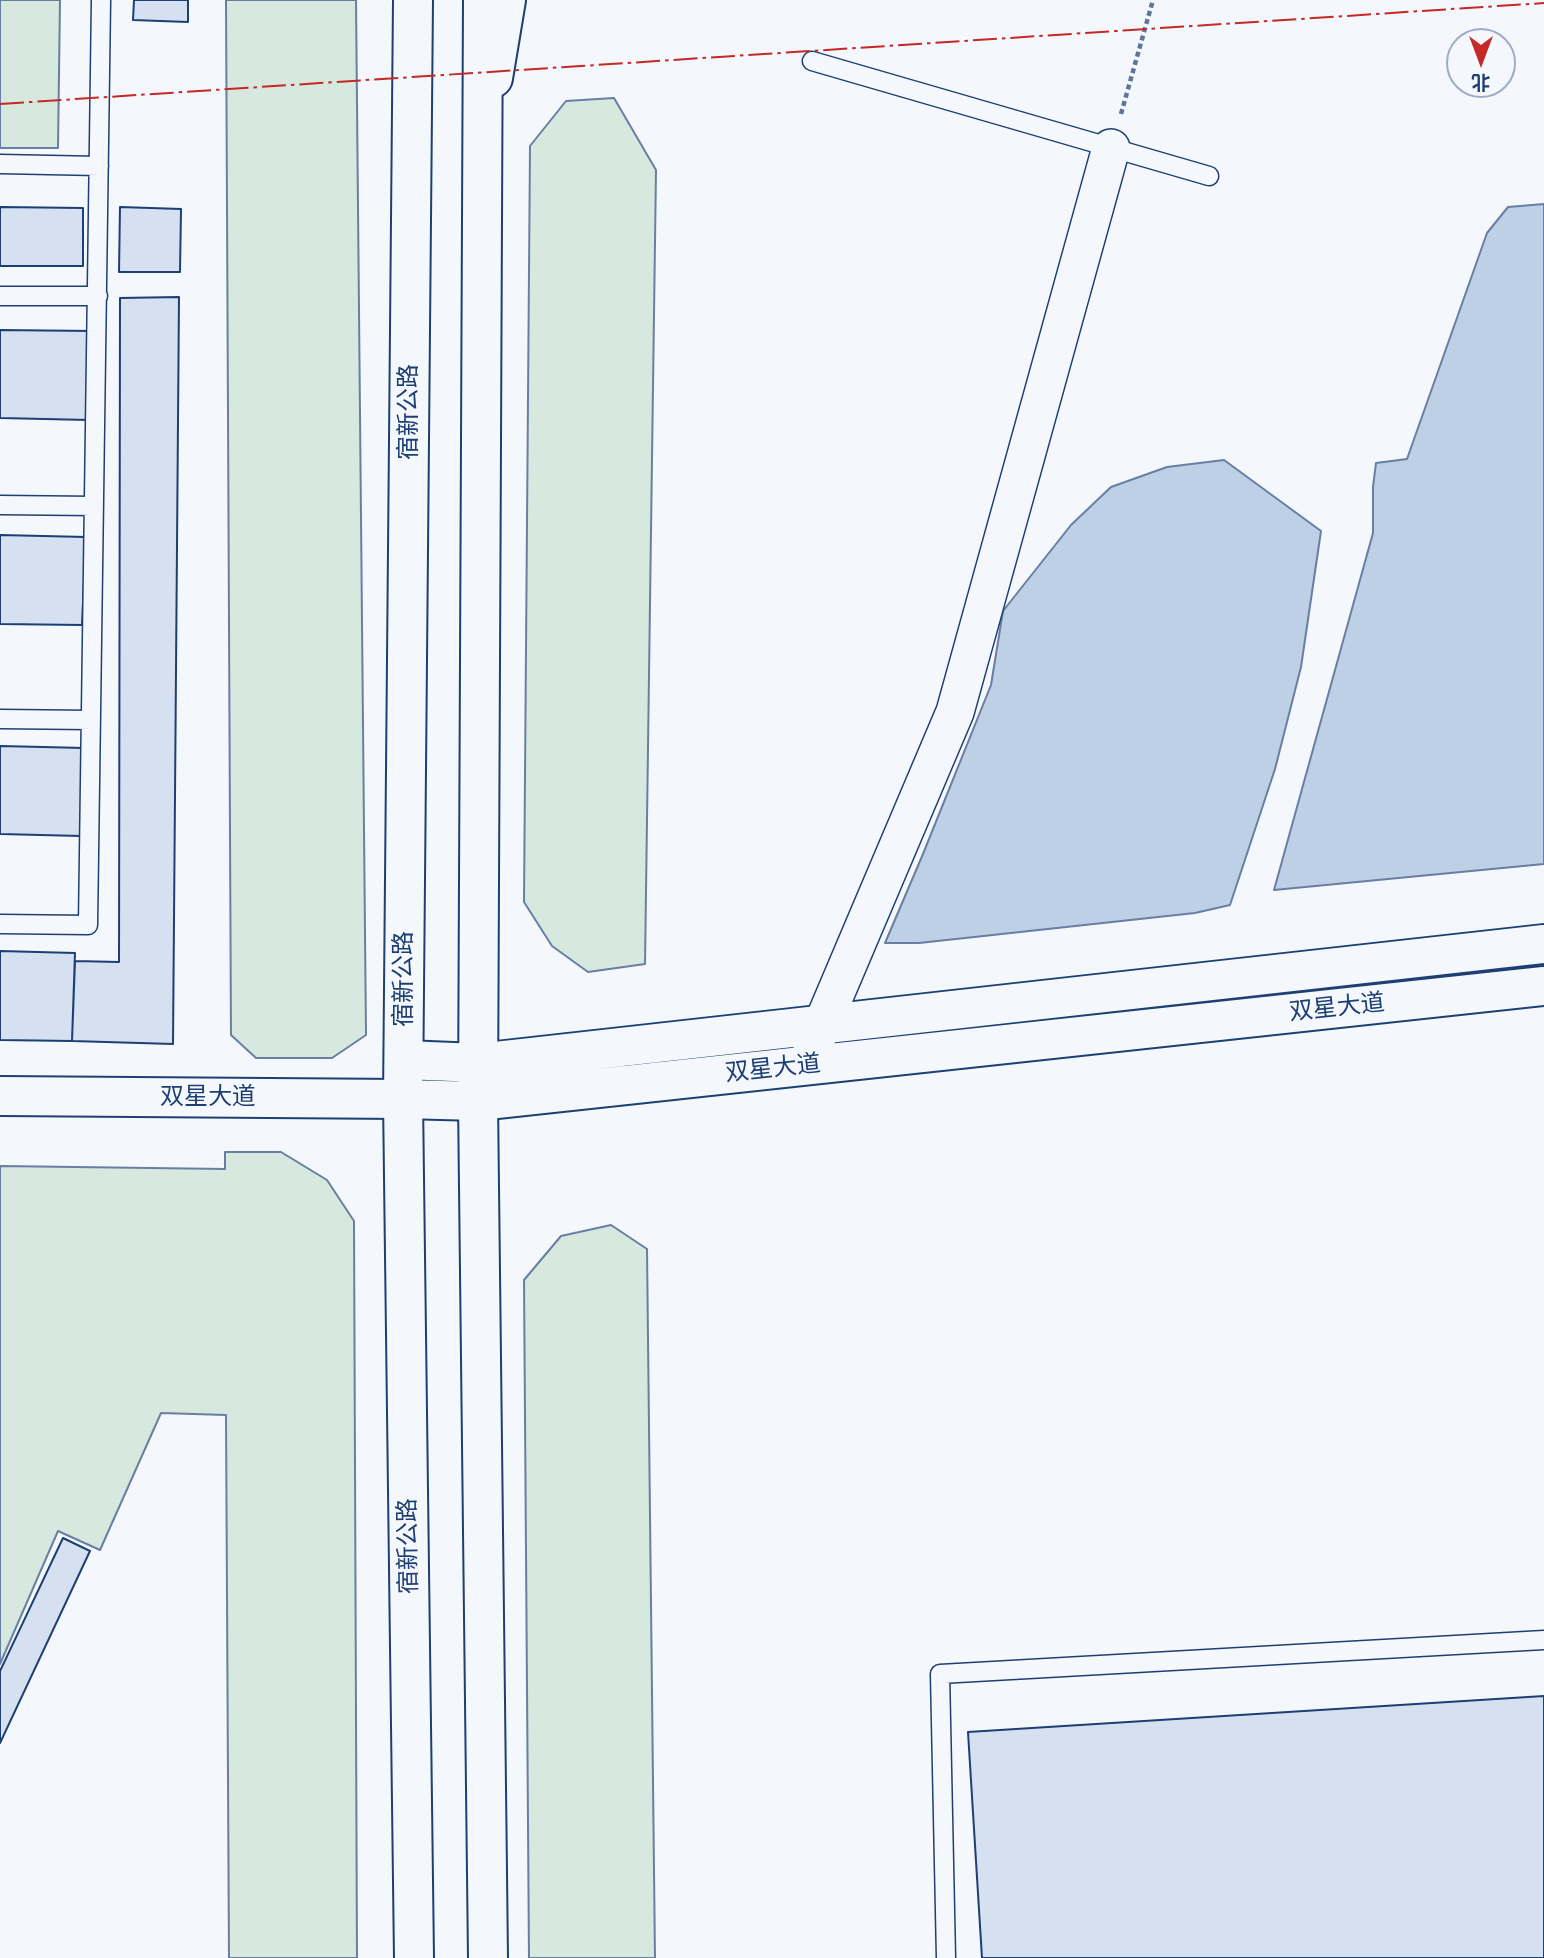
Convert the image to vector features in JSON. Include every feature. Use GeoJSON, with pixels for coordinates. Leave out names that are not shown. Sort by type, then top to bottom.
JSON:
{"type":"FeatureCollection","features":[{"type":"Feature","properties":{"kind":"main road","name":"宿新公路"},"geometry":{"type":"LineString","coordinates":[[413,0],[403,1098],[414,1958]]}},
{"type":"Feature","properties":{"kind":"main road"},"geometry":{"type":"LineString","coordinates":[[483,0],[478,1101],[488,1958]]}},
{"type":"Feature","properties":{"kind":"main road"},"geometry":{"type":"LineString","coordinates":[[483,138],[506,0]]}},
{"type":"Feature","properties":{"kind":"main road","name":"双星大道"},"geometry":{"type":"LineString","coordinates":[[404,1060],[478,1063],[1544,944]]}},
{"type":"Feature","properties":{"kind":"main road","name":"双星大道"},"geometry":{"type":"LineString","coordinates":[[0,1096],[403,1098],[478,1101],[1544,986]]}},
{"type":"Feature","properties":{"kind":"street"},"geometry":{"type":"LineString","coordinates":[[804,1066],[955,712],[1111,148]]}},
{"type":"Feature","properties":{"kind":"lane"},"geometry":{"type":"LineString","coordinates":[[0,924],[88,925],[102,0]]}},
{"type":"Feature","properties":{"kind":"lane"},"geometry":{"type":"LineString","coordinates":[[812,61],[1209,176]]}},
{"type":"Feature","properties":{"kind":"lane"},"geometry":{"type":"LineString","coordinates":[[0,164],[99,166]]}},
{"type":"Feature","properties":{"kind":"lane"},"geometry":{"type":"LineString","coordinates":[[0,296],[97,296]]}},
{"type":"Feature","properties":{"kind":"lane"},"geometry":{"type":"LineString","coordinates":[[0,505],[94,506]]}},
{"type":"Feature","properties":{"kind":"lane"},"geometry":{"type":"LineString","coordinates":[[0,719],[91,720]]}},
{"type":"Feature","properties":{"kind":"lane"},"geometry":{"type":"LineString","coordinates":[[946,1958],[940,1674],[1544,1640]]}},
{"type":"Feature","properties":{"kind":"path"},"geometry":{"type":"LineString","coordinates":[[1111,148],[1153,0]]}},
{"type":"Feature","properties":{"kind":"shaded area"},"geometry":{"type":"Polygon","coordinates":[[[0,0],[60,0],[58,148],[0,148],[0,0]]]}},
{"type":"Feature","properties":{"kind":"shaded area"},"geometry":{"type":"Polygon","coordinates":[[[226,0],[356,0],[366,1035],[332,1058],[256,1058],[231,1035],[226,0]]]}},
{"type":"Feature","properties":{"kind":"shaded area"},"geometry":{"type":"Polygon","coordinates":[[[614,98],[656,170],[645,964],[588,972],[552,946],[524,902],[530,146],[566,101],[614,98]]]}},
{"type":"Feature","properties":{"kind":"shaded area"},"geometry":{"type":"Polygon","coordinates":[[[225,1152],[281,1152],[327,1180],[354,1221],[357,1958],[229,1958],[226,1415],[161,1413],[100,1550],[58,1531],[0,1664],[0,1166],[225,1169],[225,1152]]]}},
{"type":"Feature","properties":{"kind":"shaded area"},"geometry":{"type":"Polygon","coordinates":[[[611,1225],[647,1249],[655,1958],[529,1958],[524,1280],[561,1236],[611,1225]]]}},
{"type":"Feature","properties":{"kind":"water"},"geometry":{"type":"Polygon","coordinates":[[[1544,204],[1544,864],[1274,890],[1373,533],[1376,463],[1407,459],[1487,233],[1508,207],[1544,204]]]}},
{"type":"Feature","properties":{"kind":"water"},"geometry":{"type":"Polygon","coordinates":[[[1224,460],[1321,531],[1301,667],[1275,769],[1230,905],[1195,913],[919,943],[885,943],[991,685],[1003,611],[1071,525],[1111,487],[1167,467],[1224,460]]]}},
{"type":"Feature","properties":{"kind":"building"},"geometry":{"type":"Polygon","coordinates":[[[134,0],[188,0],[188,22],[133,20],[134,0]]]}},
{"type":"Feature","properties":{"kind":"building"},"geometry":{"type":"Polygon","coordinates":[[[0,207],[83,208],[83,266],[0,266],[0,207]]]}},
{"type":"Feature","properties":{"kind":"building"},"geometry":{"type":"Polygon","coordinates":[[[120,207],[181,209],[180,272],[119,272],[120,207]]]}},
{"type":"Feature","properties":{"kind":"building"},"geometry":{"type":"Polygon","coordinates":[[[179,297],[173,1044],[72,1041],[75,961],[119,962],[120,298],[179,297]]]}},
{"type":"Feature","properties":{"kind":"building"},"geometry":{"type":"Polygon","coordinates":[[[0,330],[93,331],[89,420],[0,418],[0,330]]]}},
{"type":"Feature","properties":{"kind":"building"},"geometry":{"type":"Polygon","coordinates":[[[0,535],[86,537],[82,625],[0,624],[0,535]]]}},
{"type":"Feature","properties":{"kind":"building"},"geometry":{"type":"Polygon","coordinates":[[[0,746],[85,748],[81,836],[0,834],[0,746]]]}},
{"type":"Feature","properties":{"kind":"building"},"geometry":{"type":"Polygon","coordinates":[[[0,951],[75,953],[72,1041],[0,1040],[0,951]]]}},
{"type":"Feature","properties":{"kind":"building"},"geometry":{"type":"Polygon","coordinates":[[[63,1538],[90,1551],[0,1743],[0,1671],[63,1538]]]}},
{"type":"Feature","properties":{"kind":"building"},"geometry":{"type":"Polygon","coordinates":[[[1544,1696],[1544,1958],[982,1958],[968,1732],[1544,1696]]]}},
{"type":"Feature","properties":{"kind":"power"},"geometry":{"type":"LineString","coordinates":[[0,104],[1544,3]]}}]}
